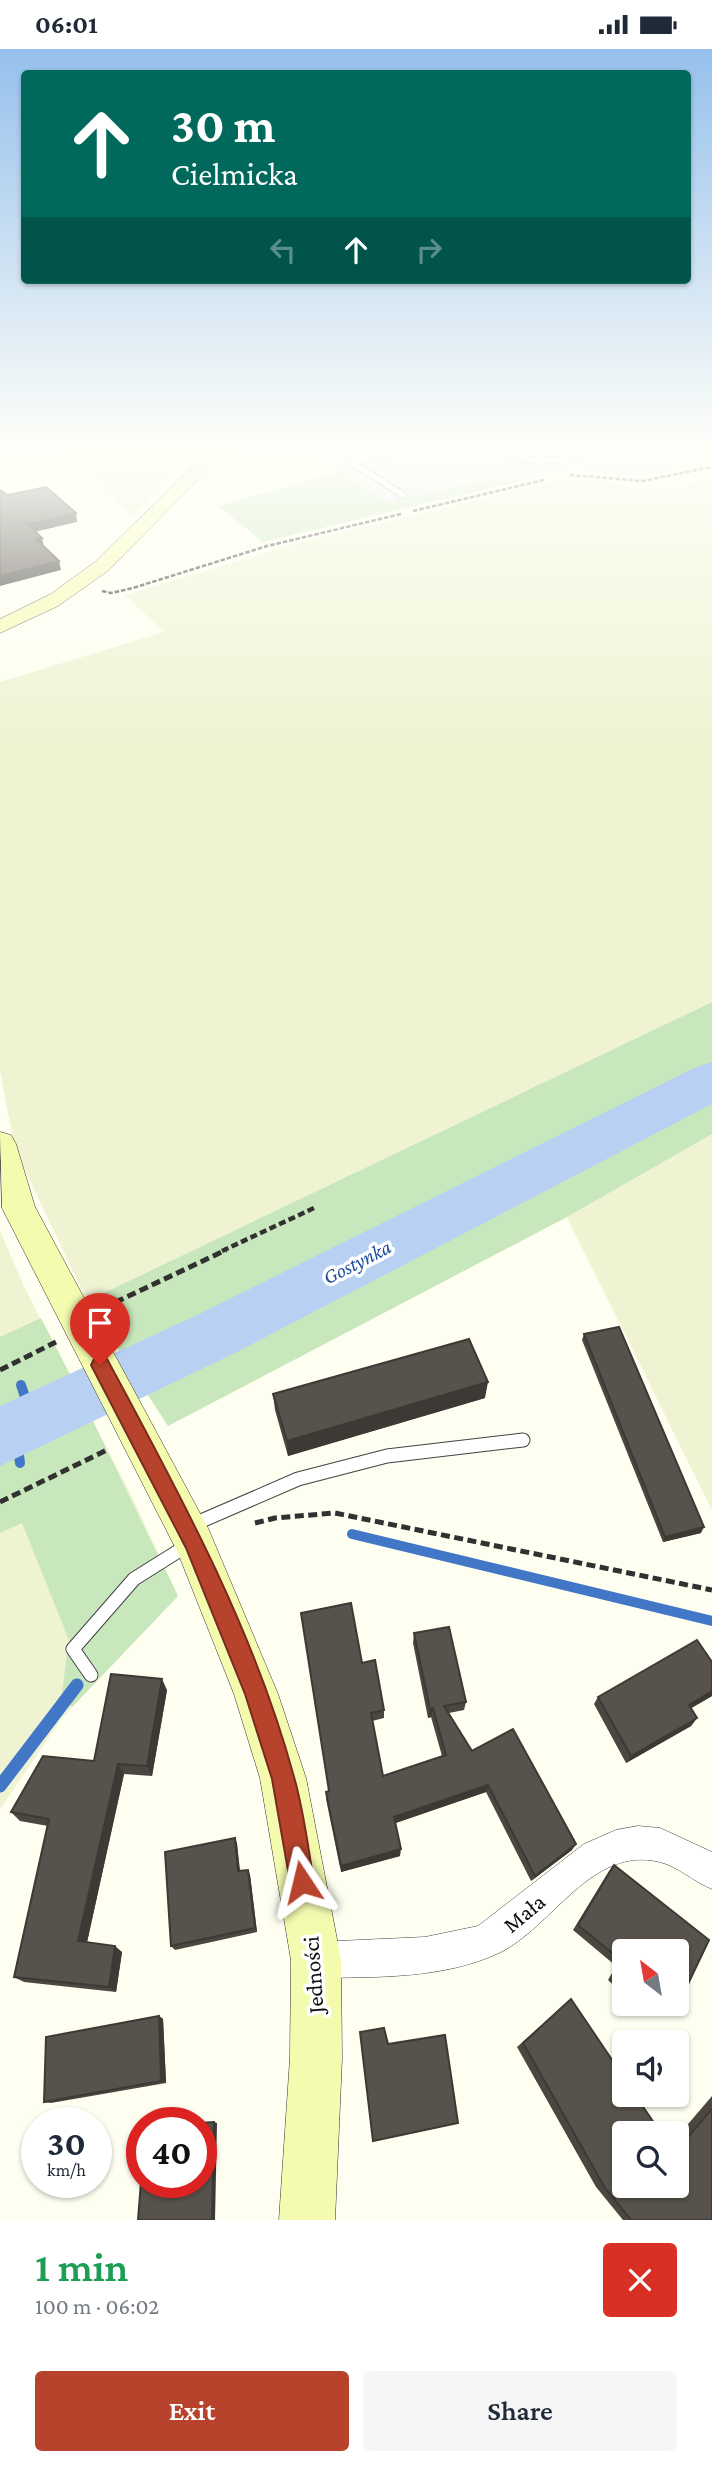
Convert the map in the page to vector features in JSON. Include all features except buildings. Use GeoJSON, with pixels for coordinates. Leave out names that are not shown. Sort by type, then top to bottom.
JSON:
{"type":"FeatureCollection","features":[{"type":"Feature","properties":{"kind":"street"},"geometry":{"type":"LineString","coordinates":[[0,627],[59,597],[121,545]]}},
{"type":"Feature","properties":{"kind":"street","name":"Jedności"},"geometry":{"type":"LineString","coordinates":[[0,1144],[19,1208],[190,1535],[256,1694],[283,1779],[316,1960],[316,2058],[307,2220]]}},
{"type":"Feature","properties":{"kind":"street","name":"Mała"},"geometry":{"type":"LineString","coordinates":[[316,1960],[380,1959],[458,1949],[484,1942],[506,1928],[592,1858],[623,1844],[646,1841],[669,1845],[712,1872]]}},
{"type":"Feature","properties":{"kind":"lane"},"geometry":{"type":"LineString","coordinates":[[91,1675],[73,1649],[134,1579],[190,1535],[298,1479],[387,1456],[523,1440]]}},
{"type":"Feature","properties":{"kind":"path"},"geometry":{"type":"LineString","coordinates":[[74,585],[111,593],[271,545]]}},
{"type":"Feature","properties":{"kind":"path"},"geometry":{"type":"LineString","coordinates":[[83,1332],[314,1208]]}},
{"type":"Feature","properties":{"kind":"path"},"geometry":{"type":"LineString","coordinates":[[0,1370],[35,1353]]}},
{"type":"Feature","properties":{"kind":"path"},"geometry":{"type":"LineString","coordinates":[[0,1502],[100,1453]]}},
{"type":"Feature","properties":{"kind":"path"},"geometry":{"type":"LineString","coordinates":[[251,1524],[275,1518],[335,1513],[712,1590]]}},
{"type":"Feature","properties":{"kind":"green space"},"geometry":{"type":"Polygon","coordinates":[[[290,545],[712,545],[712,1002],[87,1301],[15,1149],[0,1071],[0,682],[164,632],[125,595],[290,545]]]}},
{"type":"Feature","properties":{"kind":"green space"},"geometry":{"type":"Polygon","coordinates":[[[712,1002],[712,1134],[567,1217],[168,1426],[87,1301],[712,1002]]]}},
{"type":"Feature","properties":{"kind":"green space"},"geometry":{"type":"Polygon","coordinates":[[[712,1134],[712,1510],[567,1217],[712,1134]]]}},
{"type":"Feature","properties":{"kind":"green space"},"geometry":{"type":"Polygon","coordinates":[[[0,1231],[25,1289],[131,1495],[178,1596],[62,1718],[0,1809],[0,1231]]]}},
{"type":"Feature","properties":{"kind":"green space"},"geometry":{"type":"Polygon","coordinates":[[[41,1318],[78,1390],[0,1427],[0,1337],[41,1318]]]}},
{"type":"Feature","properties":{"kind":"green space"},"geometry":{"type":"Polygon","coordinates":[[[88,1411],[178,1596],[72,1707],[62,1692],[69,1640],[22,1523],[0,1533],[0,1453],[88,1411]]]}},
{"type":"Feature","properties":{"kind":"water"},"geometry":{"type":"Polygon","coordinates":[[[78,1390],[88,1411],[0,1453],[0,1427],[78,1390]]]}},
{"type":"Feature","properties":{"kind":"waterway","name":"Gostynka"},"geometry":{"type":"LineString","coordinates":[[0,1437],[216,1334],[712,1081]]}},
{"type":"Feature","properties":{"kind":"waterway"},"geometry":{"type":"LineString","coordinates":[[21,1385],[33,1421]]}},
{"type":"Feature","properties":{"kind":"waterway"},"geometry":{"type":"LineString","coordinates":[[16,1433],[20,1463]]}},
{"type":"Feature","properties":{"kind":"waterway"},"geometry":{"type":"LineString","coordinates":[[352,1534],[712,1621]]}},
{"type":"Feature","properties":{"kind":"waterway"},"geometry":{"type":"LineString","coordinates":[[0,1786],[77,1685]]}},
{"type":"Feature","properties":{"kind":"route"},"geometry":{"type":"LineString","coordinates":[[100,1365],[194,1542],[256,1694],[283,1779],[302,1882]]}}]}
